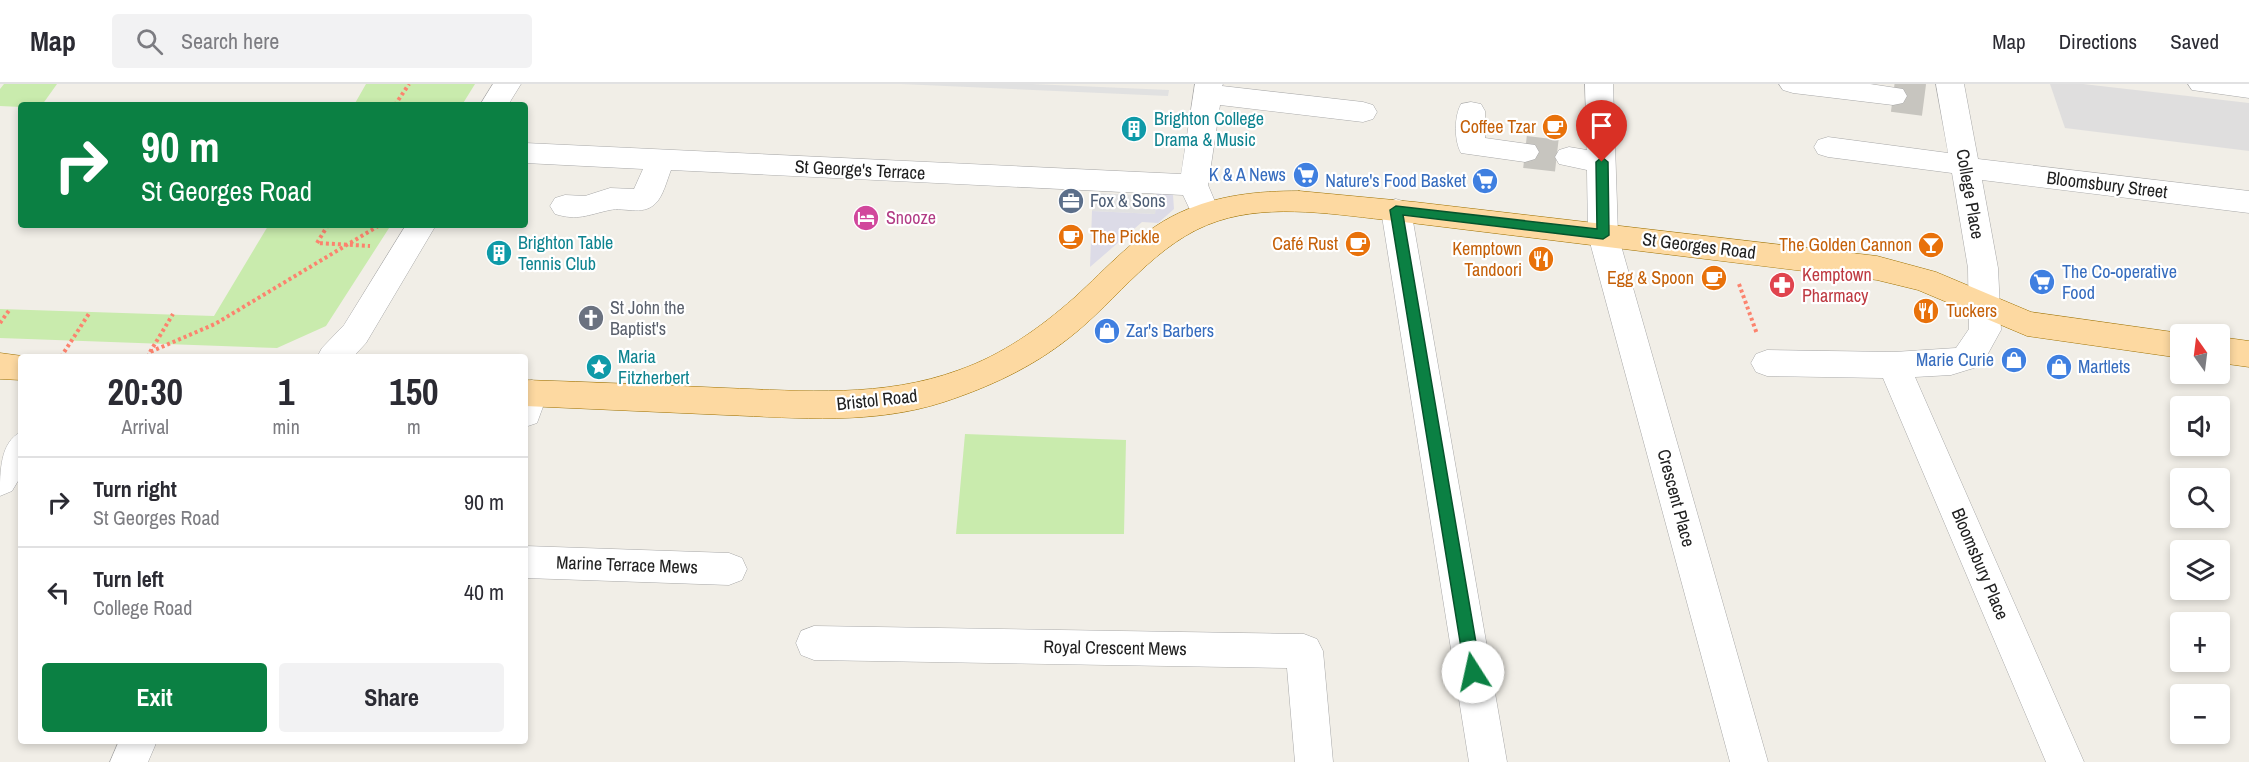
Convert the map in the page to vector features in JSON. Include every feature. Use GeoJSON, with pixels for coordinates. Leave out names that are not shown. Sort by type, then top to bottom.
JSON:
{"type":"FeatureCollection","features":[{"type":"Feature","properties":{"kind":"main road","name":"St Georges Road"},"geometry":{"type":"LineString","coordinates":[[1207,213],[1245,203],[1281,200],[1396,210],[1877,268],[1925,280],[2011,318],[2043,328],[2170,344]]}},
{"type":"Feature","properties":{"kind":"main road","name":"Bristol Road"},"geometry":{"type":"LineString","coordinates":[[528,400],[840,406],[881,404],[919,397],[982,376],[1023,354],[1085,306],[1150,244],[1207,213]]}},
{"type":"Feature","properties":{"kind":"main road"},"geometry":{"type":"LineString","coordinates":[[2230,351],[2249,354]]}},
{"type":"Feature","properties":{"kind":"main road"},"geometry":{"type":"LineString","coordinates":[[0,366],[18,367]]}},
{"type":"Feature","properties":{"kind":"street"},"geometry":{"type":"LineString","coordinates":[[496,102],[507,84]]}},
{"type":"Feature","properties":{"kind":"street","name":"Crescent Place"},"geometry":{"type":"LineString","coordinates":[[1599,84],[1603,235],[1749,762]]}},
{"type":"Feature","properties":{"kind":"street"},"geometry":{"type":"LineString","coordinates":[[1793,84],[1893,96]]}},
{"type":"Feature","properties":{"kind":"street"},"geometry":{"type":"LineString","coordinates":[[2202,84],[2249,89]]}},
{"type":"Feature","properties":{"kind":"street"},"geometry":{"type":"LineString","coordinates":[[1207,213],[1198,200],[1194,185],[1208,89],[1363,112]]}},
{"type":"Feature","properties":{"kind":"street"},"geometry":{"type":"LineString","coordinates":[[1924,100],[1952,94]]}},
{"type":"Feature","properties":{"kind":"street","name":"College Place"},"geometry":{"type":"LineString","coordinates":[[1952,94],[1983,268],[1983,304]]}},
{"type":"Feature","properties":{"kind":"street"},"geometry":{"type":"LineString","coordinates":[[1472,111],[1471,146],[1525,152]]}},
{"type":"Feature","properties":{"kind":"street","name":"Bloomsbury Street"},"geometry":{"type":"LineString","coordinates":[[1828,147],[2249,202]]}},
{"type":"Feature","properties":{"kind":"street","name":"St George's Terrace"},"geometry":{"type":"LineString","coordinates":[[528,153],[1194,185]]}},
{"type":"Feature","properties":{"kind":"street"},"geometry":{"type":"LineString","coordinates":[[1569,157],[1602,162]]}},
{"type":"Feature","properties":{"kind":"street"},"geometry":{"type":"LineString","coordinates":[[565,206],[586,207],[610,199],[639,200],[646,196],[661,160]]}},
{"type":"Feature","properties":{"kind":"street"},"geometry":{"type":"LineString","coordinates":[[1396,210],[1488,762]]}},
{"type":"Feature","properties":{"kind":"street"},"geometry":{"type":"LineString","coordinates":[[336,354],[355,334],[414,236]]}},
{"type":"Feature","properties":{"kind":"street"},"geometry":{"type":"LineString","coordinates":[[1767,363],[1894,365],[1951,362],[1966,358],[1984,330],[1983,304]]}},
{"type":"Feature","properties":{"kind":"street","name":"Bloomsbury Place"},"geometry":{"type":"LineString","coordinates":[[1894,365],[2065,762]]}},
{"type":"Feature","properties":{"kind":"street"},"geometry":{"type":"LineString","coordinates":[[0,481],[18,451]]}},
{"type":"Feature","properties":{"kind":"street","name":"Marine Terrace Mews"},"geometry":{"type":"LineString","coordinates":[[528,562],[729,569]]}},
{"type":"Feature","properties":{"kind":"street","name":"Royal Crescent Mews"},"geometry":{"type":"LineString","coordinates":[[814,643],[1304,651],[1314,762]]}},
{"type":"Feature","properties":{"kind":"street"},"geometry":{"type":"LineString","coordinates":[[129,762],[137,744]]}},
{"type":"Feature","properties":{"kind":"path"},"geometry":{"type":"LineString","coordinates":[[397,102],[409,84]]}},
{"type":"Feature","properties":{"kind":"path"},"geometry":{"type":"LineString","coordinates":[[326,228],[317,243],[350,245],[414,236]]}},
{"type":"Feature","properties":{"kind":"path"},"geometry":{"type":"LineString","coordinates":[[150,352],[215,324],[376,228]]}},
{"type":"Feature","properties":{"kind":"path"},"geometry":{"type":"LineString","coordinates":[[1730,250],[1732,268],[1767,363]]}},
{"type":"Feature","properties":{"kind":"path"},"geometry":{"type":"LineString","coordinates":[[0,323],[10,309]]}},
{"type":"Feature","properties":{"kind":"path"},"geometry":{"type":"LineString","coordinates":[[63,354],[90,312]]}},
{"type":"Feature","properties":{"kind":"path"},"geometry":{"type":"LineString","coordinates":[[150,352],[173,314]]}},
{"type":"Feature","properties":{"kind":"shaded area"},"geometry":{"type":"Polygon","coordinates":[[[901,84],[1032,84],[1169,90],[1168,96],[901,84]]]}},
{"type":"Feature","properties":{"kind":"shaded area"},"geometry":{"type":"Polygon","coordinates":[[[2050,84],[2083,84],[2249,103],[2249,151],[2065,128],[2050,84]]]}},
{"type":"Feature","properties":{"kind":"shaded area"},"geometry":{"type":"Polygon","coordinates":[[[1157,189],[1168,190],[1173,195],[1174,209],[1158,223],[1142,222],[1090,267],[1092,211],[1155,214],[1157,189]]]}},
{"type":"Feature","properties":{"kind":"shaded area"},"geometry":{"type":"Polygon","coordinates":[[[1094,193],[1157,196],[1155,214],[1092,211],[1094,193]]]}},
{"type":"Feature","properties":{"kind":"green space"},"geometry":{"type":"Polygon","coordinates":[[[4,84],[57,84],[44,102],[18,102],[18,107],[0,106],[0,89],[4,84]]]}},
{"type":"Feature","properties":{"kind":"green space"},"geometry":{"type":"Polygon","coordinates":[[[366,84],[475,84],[464,102],[356,102],[366,84]]]}},
{"type":"Feature","properties":{"kind":"green space"},"geometry":{"type":"Polygon","coordinates":[[[267,228],[389,228],[326,326],[277,348],[0,338],[0,309],[214,316],[267,228]]]}},
{"type":"Feature","properties":{"kind":"green space"},"geometry":{"type":"Polygon","coordinates":[[[965,434],[1126,440],[1124,534],[956,534],[965,434]]]}},
{"type":"Feature","properties":{"kind":"tunnel"},"geometry":{"type":"LineString","coordinates":[[1893,96],[1924,100]]}},
{"type":"Feature","properties":{"kind":"tunnel"},"geometry":{"type":"LineString","coordinates":[[1525,152],[1569,157]]}},
{"type":"Feature","properties":{"kind":"place","name":"Coffee Tzar"},"geometry":{"type":"Point","coordinates":[1555,127]}},
{"type":"Feature","properties":{"kind":"place","name":"Brighton College Drama & Music"},"geometry":{"type":"Point","coordinates":[1134,129]}},
{"type":"Feature","properties":{"kind":"place","name":"K & A News"},"geometry":{"type":"Point","coordinates":[1306,175]}},
{"type":"Feature","properties":{"kind":"place","name":"Nature's Food Basket"},"geometry":{"type":"Point","coordinates":[1485,181]}},
{"type":"Feature","properties":{"kind":"place","name":"Fox & Sons"},"geometry":{"type":"Point","coordinates":[1071,201]}},
{"type":"Feature","properties":{"kind":"place","name":"Snooze"},"geometry":{"type":"Point","coordinates":[866,218]}},
{"type":"Feature","properties":{"kind":"place","name":"The Pickle"},"geometry":{"type":"Point","coordinates":[1071,237]}},
{"type":"Feature","properties":{"kind":"place","name":"Café Rust"},"geometry":{"type":"Point","coordinates":[1358,244]}},
{"type":"Feature","properties":{"kind":"place","name":"The Golden Cannon"},"geometry":{"type":"Point","coordinates":[1931,245]}},
{"type":"Feature","properties":{"kind":"place","name":"Brighton Table Tennis Club"},"geometry":{"type":"Point","coordinates":[499,253]}},
{"type":"Feature","properties":{"kind":"place","name":"Kemptown Tandoori"},"geometry":{"type":"Point","coordinates":[1541,259]}},
{"type":"Feature","properties":{"kind":"place","name":"Egg & Spoon"},"geometry":{"type":"Point","coordinates":[1714,278]}},
{"type":"Feature","properties":{"kind":"place","name":"The Co-operative Food"},"geometry":{"type":"Point","coordinates":[2042,282]}},
{"type":"Feature","properties":{"kind":"place","name":"Kemptown Pharmacy"},"geometry":{"type":"Point","coordinates":[1782,285]}},
{"type":"Feature","properties":{"kind":"place","name":"Tuckers"},"geometry":{"type":"Point","coordinates":[1926,311]}},
{"type":"Feature","properties":{"kind":"place","name":"St John the Baptist's"},"geometry":{"type":"Point","coordinates":[591,318]}},
{"type":"Feature","properties":{"kind":"place","name":"Zar's Barbers"},"geometry":{"type":"Point","coordinates":[1107,331]}},
{"type":"Feature","properties":{"kind":"place","name":"Marie Curie"},"geometry":{"type":"Point","coordinates":[2014,360]}},
{"type":"Feature","properties":{"kind":"place","name":"Maria Fitzherbert"},"geometry":{"type":"Point","coordinates":[599,367]}},
{"type":"Feature","properties":{"kind":"place","name":"Martlets"},"geometry":{"type":"Point","coordinates":[2059,367]}},
{"type":"Feature","properties":{"kind":"route"},"geometry":{"type":"LineString","coordinates":[[1473,672],[1396,221],[1396,210],[1603,235],[1602,162]]}}]}
